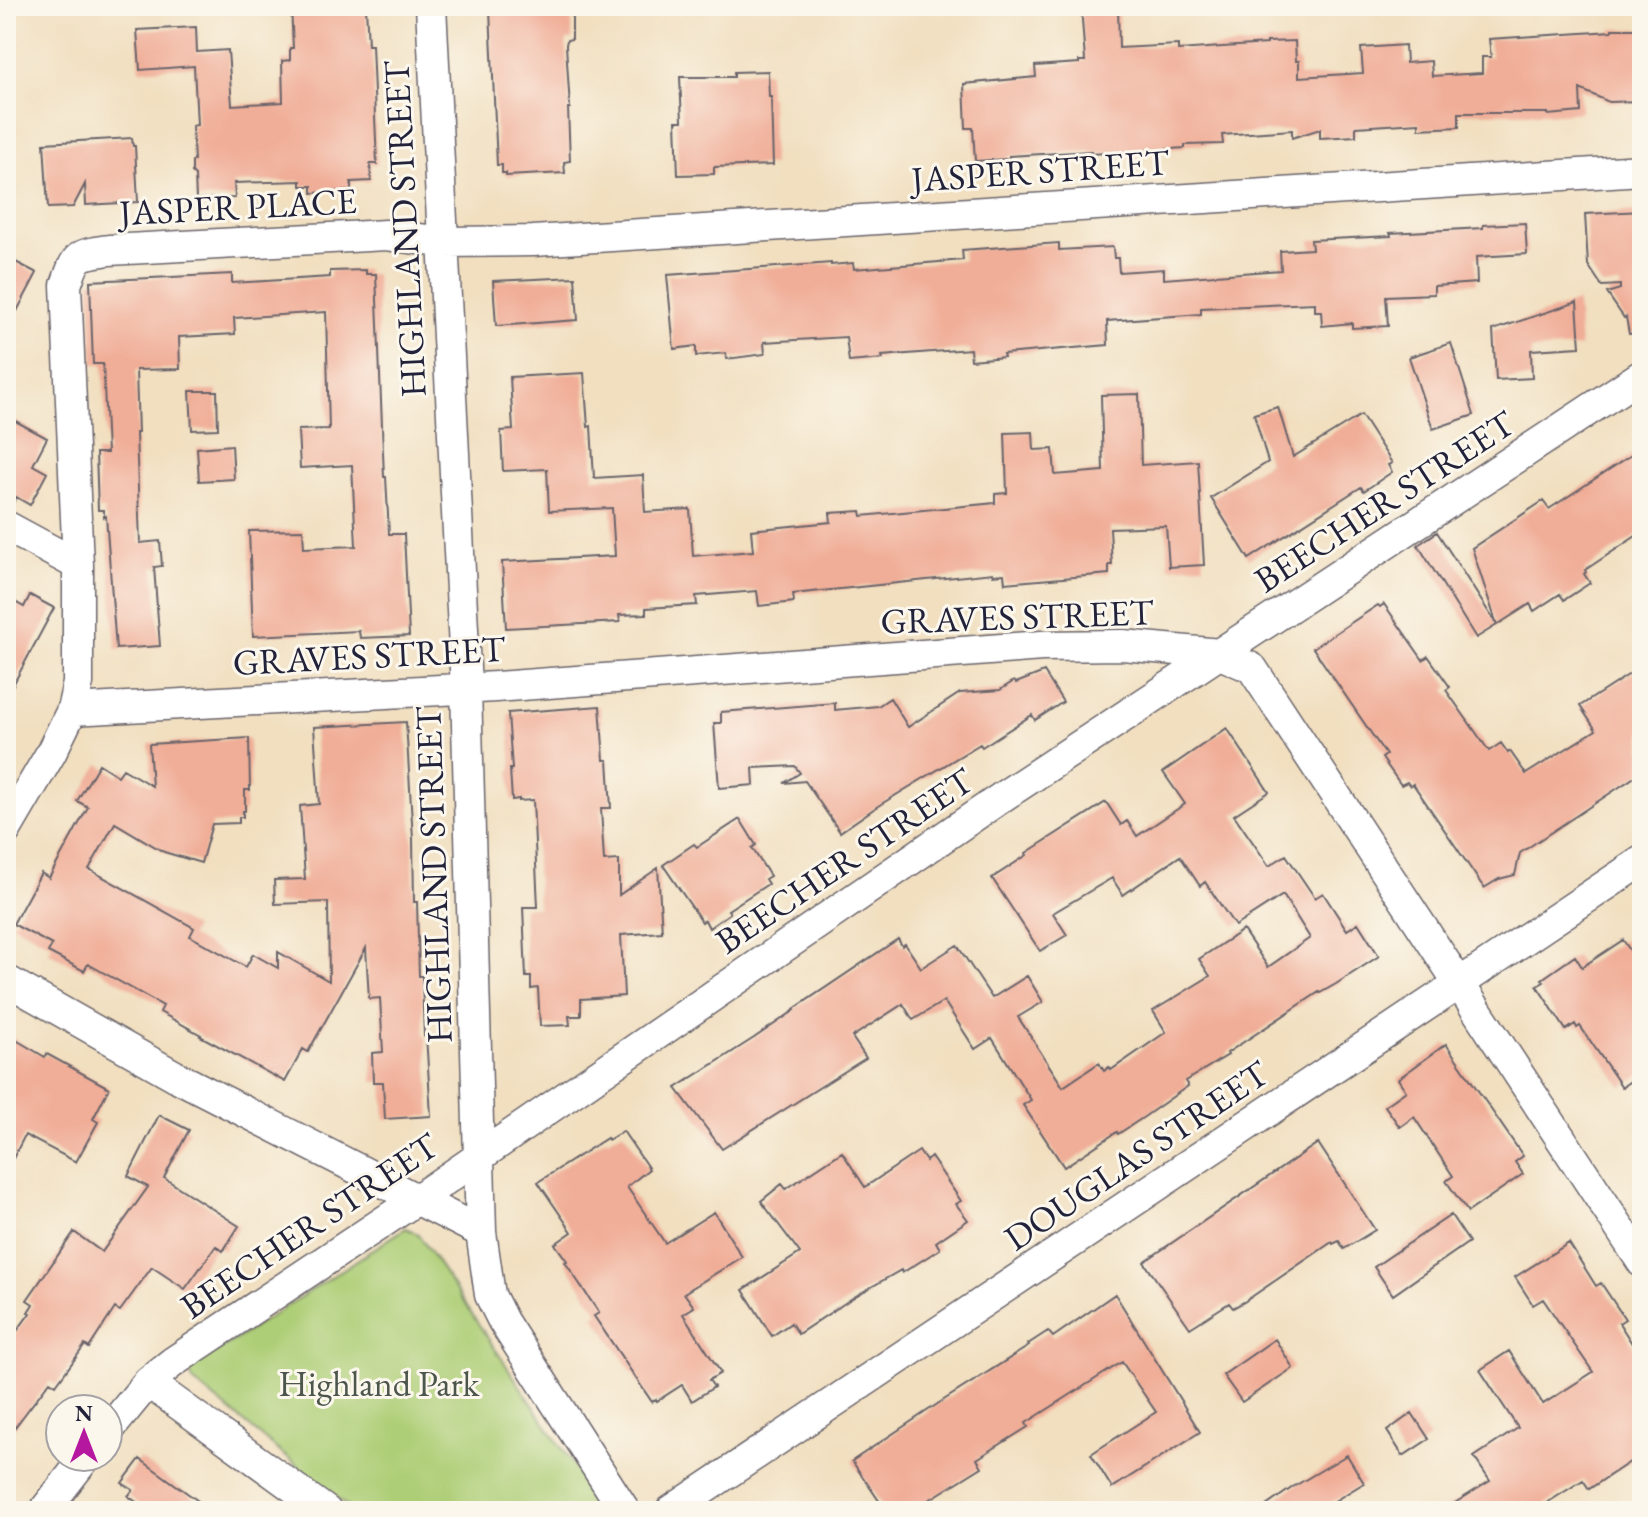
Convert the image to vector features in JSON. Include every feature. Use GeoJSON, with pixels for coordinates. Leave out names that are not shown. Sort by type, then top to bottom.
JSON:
{"type":"FeatureCollection","features":[{"type":"Feature","properties":{"kind":"street","name":"HIGHLAND STREET"},"geometry":{"type":"LineString","coordinates":[[431,6],[466,688],[481,1232],[490,1295],[503,1321],[625,1511]]}},
{"type":"Feature","properties":{"kind":"street","name":"JASPER STREET"},"geometry":{"type":"LineString","coordinates":[[443,242],[533,241],[1642,170]]}},
{"type":"Feature","properties":{"kind":"street","name":"JASPER PLACE"},"geometry":{"type":"LineString","coordinates":[[78,565],[66,285],[75,259],[84,254],[109,250],[386,235],[443,242]]}},
{"type":"Feature","properties":{"kind":"street","name":"BEECHER STREET"},"geometry":{"type":"LineString","coordinates":[[124,1411],[148,1382],[173,1362],[416,1200],[1005,795],[1642,375]]}},
{"type":"Feature","properties":{"kind":"street"},"geometry":{"type":"LineString","coordinates":[[6,526],[78,565],[78,683],[72,710],[6,830]]}},
{"type":"Feature","properties":{"kind":"street","name":"GRAVES STREET"},"geometry":{"type":"LineString","coordinates":[[72,710],[466,688],[1042,646],[1123,645],[1220,654],[1252,668],[1642,1262]]}},
{"type":"Feature","properties":{"kind":"street","name":"DOUGLAS STREET"},"geometry":{"type":"LineString","coordinates":[[671,1511],[1642,861]]}},
{"type":"Feature","properties":{"kind":"street"},"geometry":{"type":"LineString","coordinates":[[6,980],[179,1078],[481,1232]]}},
{"type":"Feature","properties":{"kind":"street"},"geometry":{"type":"LineString","coordinates":[[148,1382],[326,1511]]}},
{"type":"Feature","properties":{"kind":"street"},"geometry":{"type":"LineString","coordinates":[[44,1511],[74,1473]]}},
{"type":"Feature","properties":{"kind":"green space","name":"Highland Park"},"geometry":{"type":"Polygon","coordinates":[[[406,1228],[418,1234],[604,1511],[353,1511],[193,1381],[189,1370],[406,1228]]]}},
{"type":"Feature","properties":{"kind":"building"},"geometry":{"type":"Polygon","coordinates":[[[291,6],[366,6],[368,45],[372,45],[377,164],[370,164],[371,181],[351,182],[351,191],[312,193],[312,186],[301,186],[301,181],[234,183],[235,198],[196,199],[195,176],[192,173],[192,126],[197,125],[194,66],[140,70],[137,30],[196,27],[197,52],[228,50],[232,105],[283,102],[282,61],[290,60],[290,48],[293,48],[291,6]]]}},
{"type":"Feature","properties":{"kind":"building"},"geometry":{"type":"Polygon","coordinates":[[[1081,6],[1118,6],[1119,48],[1178,45],[1178,50],[1295,41],[1299,77],[1363,73],[1361,48],[1405,45],[1406,63],[1431,61],[1432,76],[1482,73],[1482,57],[1491,57],[1489,39],[1642,29],[1642,101],[1609,102],[1580,89],[1581,112],[1548,115],[1459,113],[1459,127],[1419,129],[1419,123],[1356,127],[1356,136],[1320,138],[1320,129],[1292,138],[1292,130],[1222,135],[1223,144],[1185,145],[1185,148],[1009,156],[1009,159],[975,161],[973,128],[966,128],[964,84],[1036,77],[1035,66],[1085,61],[1081,6]]]}},
{"type":"Feature","properties":{"kind":"building"},"geometry":{"type":"Polygon","coordinates":[[[572,8],[572,39],[567,40],[566,45],[570,161],[564,162],[565,173],[506,176],[502,173],[502,165],[497,165],[490,10],[572,8]]]}},
{"type":"Feature","properties":{"kind":"building"},"geometry":{"type":"Polygon","coordinates":[[[768,71],[773,165],[714,167],[714,174],[678,175],[676,121],[682,121],[680,77],[734,77],[734,72],[768,71]]]}},
{"type":"Feature","properties":{"kind":"building"},"geometry":{"type":"Polygon","coordinates":[[[132,138],[138,202],[86,205],[85,184],[73,207],[48,208],[44,143],[132,138]]]}},
{"type":"Feature","properties":{"kind":"building"},"geometry":{"type":"Polygon","coordinates":[[[1642,211],[1642,333],[1629,334],[1626,317],[1607,293],[1620,289],[1620,285],[1602,286],[1588,265],[1585,214],[1642,211]]]}},
{"type":"Feature","properties":{"kind":"building"},"geometry":{"type":"Polygon","coordinates":[[[1525,223],[1527,254],[1476,257],[1477,283],[1434,286],[1434,294],[1386,296],[1388,326],[1352,328],[1352,323],[1322,326],[1321,311],[1315,311],[1315,303],[1201,308],[1201,314],[1107,321],[1108,345],[1003,354],[1004,357],[971,360],[970,349],[882,356],[883,359],[849,362],[846,337],[764,342],[765,354],[727,359],[726,353],[696,356],[696,346],[674,349],[667,275],[831,263],[853,263],[854,269],[963,260],[962,250],[1059,243],[1059,250],[1113,247],[1119,272],[1164,269],[1164,279],[1281,270],[1280,251],[1312,249],[1311,240],[1525,223]]]}},
{"type":"Feature","properties":{"kind":"building"},"geometry":{"type":"Polygon","coordinates":[[[6,257],[37,273],[6,332],[6,257]]]}},
{"type":"Feature","properties":{"kind":"building"},"geometry":{"type":"Polygon","coordinates":[[[366,270],[366,274],[376,274],[389,534],[404,534],[409,636],[360,638],[359,631],[253,636],[249,531],[303,530],[304,548],[356,546],[352,465],[300,468],[298,430],[329,429],[326,312],[234,318],[235,334],[179,337],[180,369],[136,370],[140,543],[160,541],[162,566],[154,567],[160,646],[116,649],[106,516],[104,510],[98,510],[96,453],[107,453],[103,364],[93,364],[90,281],[232,274],[232,283],[330,277],[330,271],[366,270]]]}},
{"type":"Feature","properties":{"kind":"building"},"geometry":{"type":"Polygon","coordinates":[[[575,277],[578,320],[496,326],[493,281],[575,277]]]}},
{"type":"Feature","properties":{"kind":"building"},"geometry":{"type":"Polygon","coordinates":[[[1577,302],[1580,347],[1531,350],[1532,378],[1496,380],[1493,330],[1577,302]]]}},
{"type":"Feature","properties":{"kind":"building"},"geometry":{"type":"Polygon","coordinates":[[[1451,343],[1474,415],[1433,429],[1409,357],[1451,343]]]}},
{"type":"Feature","properties":{"kind":"building"},"geometry":{"type":"Polygon","coordinates":[[[584,373],[594,478],[643,475],[645,512],[690,509],[693,556],[753,551],[751,530],[831,522],[830,513],[861,511],[862,516],[995,503],[995,494],[1007,493],[1005,433],[1033,432],[1034,450],[1053,449],[1055,475],[1103,471],[1101,395],[1139,394],[1141,465],[1198,461],[1204,565],[1169,567],[1166,526],[1110,528],[1112,565],[1109,565],[1109,574],[1005,583],[1004,574],[993,573],[793,594],[794,602],[759,606],[757,591],[696,596],[697,605],[646,608],[646,614],[619,615],[620,622],[506,628],[502,562],[615,556],[612,508],[549,511],[547,469],[503,471],[501,431],[513,430],[510,377],[584,373]]]}},
{"type":"Feature","properties":{"kind":"building"},"geometry":{"type":"Polygon","coordinates":[[[190,391],[217,391],[218,429],[192,430],[190,391]]]}},
{"type":"Feature","properties":{"kind":"building"},"geometry":{"type":"Polygon","coordinates":[[[1278,407],[1293,457],[1361,415],[1392,463],[1388,465],[1392,472],[1364,491],[1361,487],[1249,559],[1211,498],[1268,462],[1254,414],[1278,407]]]}},
{"type":"Feature","properties":{"kind":"building"},"geometry":{"type":"Polygon","coordinates":[[[6,416],[47,438],[33,465],[47,473],[30,505],[16,497],[10,509],[6,508],[6,416]]]}},
{"type":"Feature","properties":{"kind":"building"},"geometry":{"type":"Polygon","coordinates":[[[232,445],[234,479],[199,481],[197,448],[232,445]]]}},
{"type":"Feature","properties":{"kind":"building"},"geometry":{"type":"Polygon","coordinates":[[[1642,448],[1642,532],[1585,570],[1590,583],[1564,600],[1560,594],[1534,611],[1530,604],[1497,625],[1472,548],[1543,501],[1549,509],[1642,448]]]}},
{"type":"Feature","properties":{"kind":"building"},"geometry":{"type":"Polygon","coordinates":[[[1437,532],[1497,625],[1476,638],[1418,545],[1437,532]]]}},
{"type":"Feature","properties":{"kind":"building"},"geometry":{"type":"Polygon","coordinates":[[[30,595],[54,608],[6,698],[6,597],[24,607],[30,595]]]}},
{"type":"Feature","properties":{"kind":"building"},"geometry":{"type":"Polygon","coordinates":[[[1384,604],[1423,660],[1428,656],[1450,687],[1446,690],[1489,751],[1501,743],[1526,774],[1596,730],[1580,706],[1642,666],[1642,772],[1520,853],[1515,875],[1499,879],[1484,888],[1413,784],[1410,786],[1407,782],[1401,785],[1382,758],[1386,755],[1313,648],[1384,604]]]}},
{"type":"Feature","properties":{"kind":"building"},"geometry":{"type":"Polygon","coordinates":[[[1044,672],[1063,702],[1035,720],[1032,715],[982,747],[980,744],[840,832],[805,781],[784,783],[800,773],[795,766],[753,768],[754,785],[719,788],[714,723],[721,723],[721,712],[835,703],[835,710],[878,706],[890,698],[908,727],[960,693],[1000,690],[1014,681],[1016,683],[1044,672]]]}},
{"type":"Feature","properties":{"kind":"building"},"geometry":{"type":"Polygon","coordinates":[[[600,706],[611,808],[601,808],[604,861],[619,860],[619,895],[658,868],[662,932],[621,935],[624,996],[581,999],[581,1016],[569,1016],[570,1025],[540,1026],[538,988],[531,989],[531,977],[526,977],[523,907],[538,907],[533,800],[512,800],[508,713],[600,706]]]}},
{"type":"Feature","properties":{"kind":"building"},"geometry":{"type":"Polygon","coordinates":[[[406,722],[414,902],[417,902],[419,976],[422,976],[431,1116],[385,1119],[383,1082],[373,1082],[372,1053],[383,1052],[380,998],[369,999],[366,948],[308,1052],[303,1049],[285,1082],[200,1036],[160,1012],[163,1006],[88,964],[84,971],[48,952],[52,945],[13,924],[41,873],[49,878],[88,807],[77,801],[99,764],[118,776],[123,769],[152,786],[149,744],[249,738],[250,790],[245,790],[243,817],[239,817],[239,823],[212,824],[201,863],[164,852],[115,823],[89,869],[194,928],[190,936],[246,967],[253,954],[278,968],[278,952],[329,981],[328,902],[275,904],[274,880],[305,879],[300,806],[319,804],[314,727],[406,722]]]}},
{"type":"Feature","properties":{"kind":"building"},"geometry":{"type":"Polygon","coordinates":[[[1227,728],[1269,792],[1234,815],[1269,866],[1286,855],[1315,898],[1323,893],[1347,930],[1358,923],[1379,956],[1185,1081],[1188,1086],[1118,1134],[1064,1167],[1023,1105],[1031,1100],[992,1038],[975,1049],[944,1001],[913,1020],[903,1004],[852,1037],[866,1058],[722,1149],[676,1088],[898,939],[921,968],[957,945],[992,998],[1027,976],[1043,1002],[1018,1017],[1063,1087],[1099,1063],[1104,1071],[1109,1067],[1111,1070],[1166,1032],[1153,1011],[1210,976],[1199,959],[1243,930],[1268,967],[1310,938],[1283,895],[1235,926],[1205,882],[1200,886],[1180,856],[1123,895],[1112,878],[1053,913],[1067,935],[1040,951],[992,878],[1106,802],[1121,825],[1127,821],[1137,836],[1185,804],[1163,772],[1227,728]]]}},
{"type":"Feature","properties":{"kind":"building"},"geometry":{"type":"Polygon","coordinates":[[[740,819],[756,845],[752,848],[770,876],[765,879],[768,884],[728,910],[730,913],[709,928],[663,865],[740,819]]]}},
{"type":"Feature","properties":{"kind":"building"},"geometry":{"type":"Polygon","coordinates":[[[1623,940],[1642,968],[1642,1073],[1622,1087],[1580,1026],[1577,1028],[1575,1024],[1566,1030],[1537,986],[1575,956],[1582,967],[1623,940]]]}},
{"type":"Feature","properties":{"kind":"building"},"geometry":{"type":"Polygon","coordinates":[[[6,1034],[109,1088],[93,1119],[98,1122],[76,1162],[25,1135],[6,1172],[6,1034]]]}},
{"type":"Feature","properties":{"kind":"building"},"geometry":{"type":"Polygon","coordinates":[[[1446,1044],[1523,1156],[1515,1162],[1523,1174],[1468,1212],[1446,1181],[1453,1176],[1414,1117],[1400,1127],[1385,1106],[1406,1091],[1398,1079],[1446,1044]]]}},
{"type":"Feature","properties":{"kind":"building"},"geometry":{"type":"Polygon","coordinates":[[[159,1115],[189,1130],[164,1178],[239,1226],[223,1251],[216,1246],[185,1289],[152,1267],[120,1311],[115,1308],[89,1348],[85,1345],[56,1385],[50,1381],[6,1439],[6,1346],[30,1313],[33,1304],[27,1300],[74,1232],[102,1252],[148,1187],[128,1176],[159,1115]]]}},
{"type":"Feature","properties":{"kind":"building"},"geometry":{"type":"Polygon","coordinates":[[[623,1131],[649,1169],[627,1187],[665,1243],[714,1212],[742,1257],[684,1293],[694,1307],[683,1314],[721,1373],[709,1380],[714,1387],[692,1401],[682,1385],[652,1402],[594,1316],[599,1313],[555,1244],[572,1232],[538,1182],[623,1131]]]}},
{"type":"Feature","properties":{"kind":"building"},"geometry":{"type":"Polygon","coordinates":[[[1318,1143],[1375,1230],[1344,1249],[1339,1241],[1332,1242],[1244,1302],[1233,1308],[1229,1303],[1190,1328],[1144,1262],[1318,1143]]]}},
{"type":"Feature","properties":{"kind":"building"},"geometry":{"type":"Polygon","coordinates":[[[919,1151],[926,1161],[931,1157],[961,1201],[956,1204],[968,1220],[936,1242],[940,1249],[902,1273],[901,1270],[854,1297],[798,1334],[791,1323],[772,1336],[743,1290],[800,1253],[761,1201],[782,1184],[786,1189],[842,1152],[865,1187],[919,1151]]]}},
{"type":"Feature","properties":{"kind":"building"},"geometry":{"type":"Polygon","coordinates":[[[1451,1215],[1469,1242],[1393,1295],[1374,1267],[1451,1215]]]}},
{"type":"Feature","properties":{"kind":"building"},"geometry":{"type":"Polygon","coordinates":[[[1569,1243],[1596,1286],[1601,1283],[1625,1319],[1619,1323],[1642,1359],[1642,1454],[1589,1489],[1583,1480],[1534,1511],[1442,1511],[1490,1481],[1474,1457],[1518,1428],[1480,1370],[1509,1351],[1543,1404],[1593,1372],[1543,1299],[1533,1305],[1515,1277],[1569,1243]]]}},
{"type":"Feature","properties":{"kind":"building"},"geometry":{"type":"Polygon","coordinates":[[[1115,1294],[1200,1432],[1112,1488],[1091,1454],[1156,1412],[1122,1362],[1026,1423],[1028,1427],[977,1459],[982,1467],[929,1500],[936,1511],[886,1511],[852,1461],[1048,1331],[1053,1337],[1115,1294]]]}},
{"type":"Feature","properties":{"kind":"building"},"geometry":{"type":"Polygon","coordinates":[[[1275,1339],[1293,1368],[1242,1402],[1223,1375],[1275,1339]]]}},
{"type":"Feature","properties":{"kind":"building"},"geometry":{"type":"Polygon","coordinates":[[[1412,1413],[1429,1439],[1403,1456],[1387,1431],[1412,1413]]]}},
{"type":"Feature","properties":{"kind":"building"},"geometry":{"type":"Polygon","coordinates":[[[1347,1455],[1364,1483],[1318,1511],[1259,1511],[1293,1487],[1347,1455]]]}},
{"type":"Feature","properties":{"kind":"building"},"geometry":{"type":"Polygon","coordinates":[[[140,1459],[212,1511],[149,1511],[128,1496],[133,1490],[122,1483],[140,1459]]]}}]}
